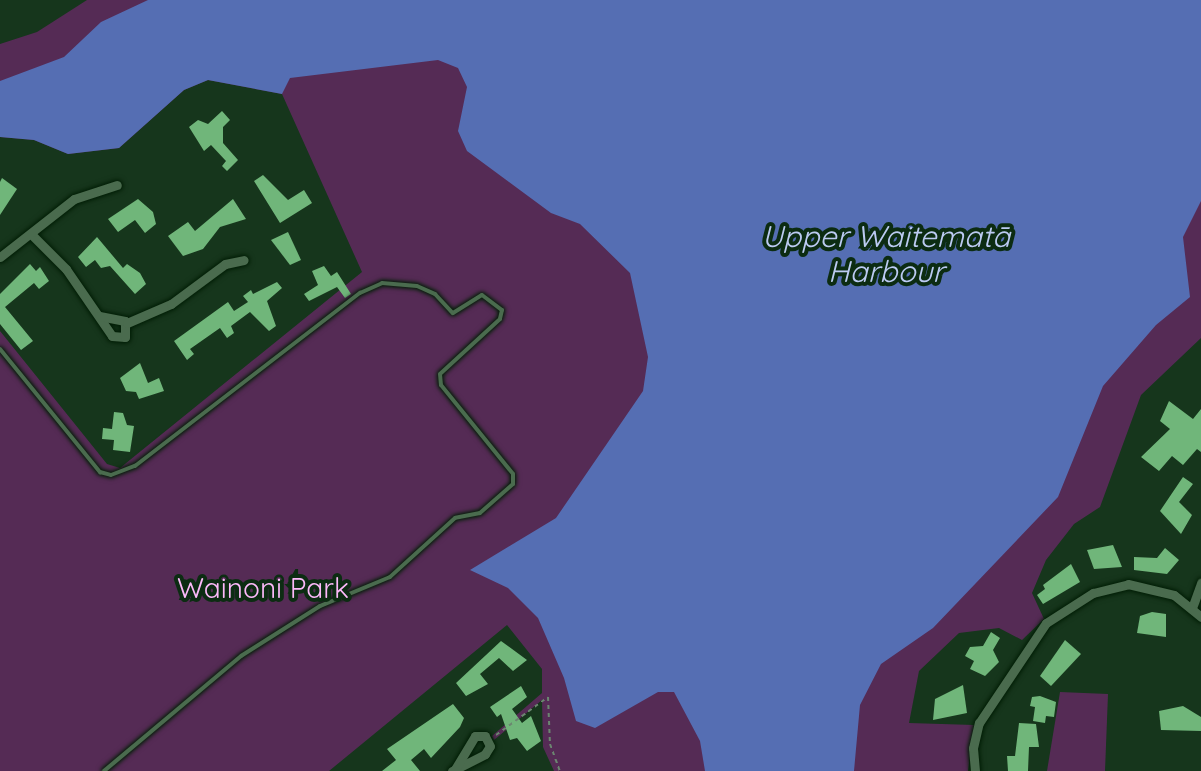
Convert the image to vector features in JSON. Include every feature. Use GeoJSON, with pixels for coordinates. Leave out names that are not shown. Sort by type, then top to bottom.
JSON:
{"type":"FeatureCollection","features":[{"type":"Feature","properties":{"kind":"street"},"geometry":{"type":"LineString","coordinates":[[0,257],[33,236],[74,199],[117,185]]}},
{"type":"Feature","properties":{"kind":"street"},"geometry":{"type":"LineString","coordinates":[[33,236],[66,269],[115,339],[125,337],[127,323]]}},
{"type":"Feature","properties":{"kind":"street"},"geometry":{"type":"LineString","coordinates":[[99,316],[127,323],[171,304],[225,264],[244,260]]}},
{"type":"Feature","properties":{"kind":"street"},"geometry":{"type":"LineString","coordinates":[[1192,608],[1201,583]]}},
{"type":"Feature","properties":{"kind":"street"},"geometry":{"type":"LineString","coordinates":[[975,771],[973,748],[979,723],[1046,623],[1093,593],[1128,584],[1157,588],[1192,608],[1201,617]]}},
{"type":"Feature","properties":{"kind":"lane"},"geometry":{"type":"LineString","coordinates":[[0,349],[100,472],[111,475],[135,466],[360,293],[382,283],[417,286],[435,294],[453,313],[482,295],[502,310],[500,319],[440,374],[441,385],[510,469],[513,484],[480,513],[455,518],[390,577],[320,606],[241,656],[104,771]]}},
{"type":"Feature","properties":{"kind":"path"},"geometry":{"type":"LineString","coordinates":[[491,738],[548,697],[550,744],[560,771]]}},
{"type":"Feature","properties":{"kind":"green space","name":"Wainoni Park"},"geometry":{"type":"Polygon","coordinates":[[[87,0],[1201,0],[1201,338],[1141,395],[1100,507],[1074,524],[1046,560],[1032,593],[1044,619],[1022,640],[999,628],[959,633],[919,671],[909,723],[974,725],[968,771],[554,771],[543,747],[542,700],[494,740],[492,736],[542,693],[542,669],[507,625],[329,771],[0,771],[0,331],[107,464],[120,468],[362,272],[282,94],[208,80],[184,90],[119,148],[68,154],[34,140],[0,137],[0,44],[37,32],[87,0]]]}},
{"type":"Feature","properties":{"kind":"green space"},"geometry":{"type":"Polygon","coordinates":[[[1060,692],[1108,694],[1105,771],[1047,771],[1060,692]]]}},
{"type":"Feature","properties":{"kind":"water","name":"Upper Waitematā Harbour"},"geometry":{"type":"Polygon","coordinates":[[[148,0],[1201,0],[1201,201],[1183,237],[1190,297],[1156,325],[1103,386],[1058,497],[933,628],[881,664],[860,705],[854,771],[705,771],[700,741],[674,692],[658,692],[595,728],[576,721],[564,678],[538,618],[508,588],[470,570],[556,518],[643,391],[648,357],[630,273],[580,224],[551,213],[467,151],[458,131],[467,87],[458,68],[438,60],[290,78],[282,94],[208,80],[184,90],[119,148],[68,154],[34,140],[0,137],[0,81],[64,57],[101,22],[148,0]]]}},
{"type":"Feature","properties":{"kind":"building"},"geometry":{"type":"Polygon","coordinates":[[[222,111],[230,120],[223,127],[223,143],[238,160],[227,171],[222,166],[226,161],[211,145],[204,151],[189,127],[198,120],[208,124],[222,111]]]}},
{"type":"Feature","properties":{"kind":"building"},"geometry":{"type":"Polygon","coordinates":[[[263,175],[288,200],[304,190],[312,203],[280,223],[254,181],[263,175]]]}},
{"type":"Feature","properties":{"kind":"building"},"geometry":{"type":"Polygon","coordinates":[[[2,178],[17,189],[0,215],[0,182],[2,178]]]}},
{"type":"Feature","properties":{"kind":"building"},"geometry":{"type":"Polygon","coordinates":[[[138,199],[153,212],[156,224],[145,233],[135,220],[118,232],[108,219],[138,199]]]}},
{"type":"Feature","properties":{"kind":"building"},"geometry":{"type":"Polygon","coordinates":[[[233,199],[246,219],[220,227],[203,249],[183,256],[168,236],[188,222],[195,231],[233,199]]]}},
{"type":"Feature","properties":{"kind":"building"},"geometry":{"type":"Polygon","coordinates":[[[288,232],[301,260],[290,265],[271,240],[288,232]]]}},
{"type":"Feature","properties":{"kind":"building"},"geometry":{"type":"Polygon","coordinates":[[[97,237],[123,268],[127,264],[140,273],[146,284],[135,294],[110,266],[101,268],[95,260],[86,267],[78,257],[97,237]]]}},
{"type":"Feature","properties":{"kind":"building"},"geometry":{"type":"Polygon","coordinates":[[[30,264],[36,271],[40,267],[49,281],[39,289],[34,283],[5,307],[33,341],[21,350],[0,324],[0,294],[30,264]]]}},
{"type":"Feature","properties":{"kind":"building"},"geometry":{"type":"Polygon","coordinates":[[[324,266],[331,276],[337,272],[351,294],[345,298],[337,287],[309,301],[304,294],[318,285],[312,271],[324,266]]]}},
{"type":"Feature","properties":{"kind":"building"},"geometry":{"type":"Polygon","coordinates":[[[277,282],[282,288],[267,301],[276,326],[269,331],[250,312],[231,326],[234,333],[227,338],[220,328],[190,349],[194,354],[187,360],[174,341],[228,302],[234,311],[248,302],[243,296],[251,290],[253,294],[277,282]]]}},
{"type":"Feature","properties":{"kind":"building"},"geometry":{"type":"Polygon","coordinates":[[[140,363],[148,383],[159,378],[164,391],[139,399],[136,392],[126,391],[120,378],[140,363]]]}},
{"type":"Feature","properties":{"kind":"building"},"geometry":{"type":"Polygon","coordinates":[[[1169,401],[1193,419],[1201,409],[1201,452],[1197,449],[1183,465],[1172,456],[1159,471],[1141,457],[1170,429],[1160,421],[1169,401]]]}},
{"type":"Feature","properties":{"kind":"building"},"geometry":{"type":"Polygon","coordinates":[[[114,412],[123,413],[127,425],[134,426],[130,452],[113,450],[114,440],[102,439],[103,428],[112,429],[114,412]]]}},
{"type":"Feature","properties":{"kind":"building"},"geometry":{"type":"Polygon","coordinates":[[[1183,477],[1193,484],[1179,502],[1192,515],[1181,534],[1160,511],[1183,477]]]}},
{"type":"Feature","properties":{"kind":"building"},"geometry":{"type":"Polygon","coordinates":[[[1113,545],[1122,567],[1094,569],[1087,550],[1113,545]]]}},
{"type":"Feature","properties":{"kind":"building"},"geometry":{"type":"Polygon","coordinates":[[[1165,548],[1179,560],[1167,574],[1134,570],[1134,557],[1157,558],[1165,548]]]}},
{"type":"Feature","properties":{"kind":"building"},"geometry":{"type":"Polygon","coordinates":[[[1071,564],[1080,582],[1043,604],[1037,595],[1045,589],[1043,585],[1071,564]]]}},
{"type":"Feature","properties":{"kind":"building"},"geometry":{"type":"Polygon","coordinates":[[[1152,612],[1166,614],[1166,637],[1137,633],[1140,616],[1152,612]]]}},
{"type":"Feature","properties":{"kind":"building"},"geometry":{"type":"Polygon","coordinates":[[[991,632],[1000,638],[993,650],[999,662],[985,676],[970,669],[974,661],[965,656],[970,647],[983,646],[991,632]]]}},
{"type":"Feature","properties":{"kind":"building"},"geometry":{"type":"Polygon","coordinates":[[[1065,640],[1081,654],[1051,686],[1040,676],[1065,640]]]}},
{"type":"Feature","properties":{"kind":"building"},"geometry":{"type":"Polygon","coordinates":[[[501,641],[527,660],[513,671],[499,658],[480,674],[488,684],[466,696],[456,683],[501,641]]]}},
{"type":"Feature","properties":{"kind":"building"},"geometry":{"type":"Polygon","coordinates":[[[963,685],[967,713],[933,720],[935,699],[963,685]]]}},
{"type":"Feature","properties":{"kind":"building"},"geometry":{"type":"Polygon","coordinates":[[[521,686],[527,697],[512,709],[522,723],[531,716],[541,741],[527,751],[517,738],[510,740],[501,714],[497,717],[490,707],[521,686]]]}},
{"type":"Feature","properties":{"kind":"building"},"geometry":{"type":"Polygon","coordinates":[[[1040,696],[1056,702],[1054,717],[1046,716],[1045,723],[1033,721],[1035,707],[1030,706],[1032,697],[1040,696]]]}},
{"type":"Feature","properties":{"kind":"building"},"geometry":{"type":"Polygon","coordinates":[[[453,704],[464,718],[460,727],[431,758],[424,749],[411,760],[420,771],[382,771],[396,760],[387,749],[453,704]]]}},
{"type":"Feature","properties":{"kind":"building"},"geometry":{"type":"Polygon","coordinates":[[[1183,706],[1201,717],[1201,731],[1161,730],[1159,711],[1183,706]]]}},
{"type":"Feature","properties":{"kind":"building"},"geometry":{"type":"Polygon","coordinates":[[[1019,723],[1036,724],[1039,747],[1029,747],[1028,771],[1008,771],[1007,756],[1015,756],[1019,723]]]}}]}
